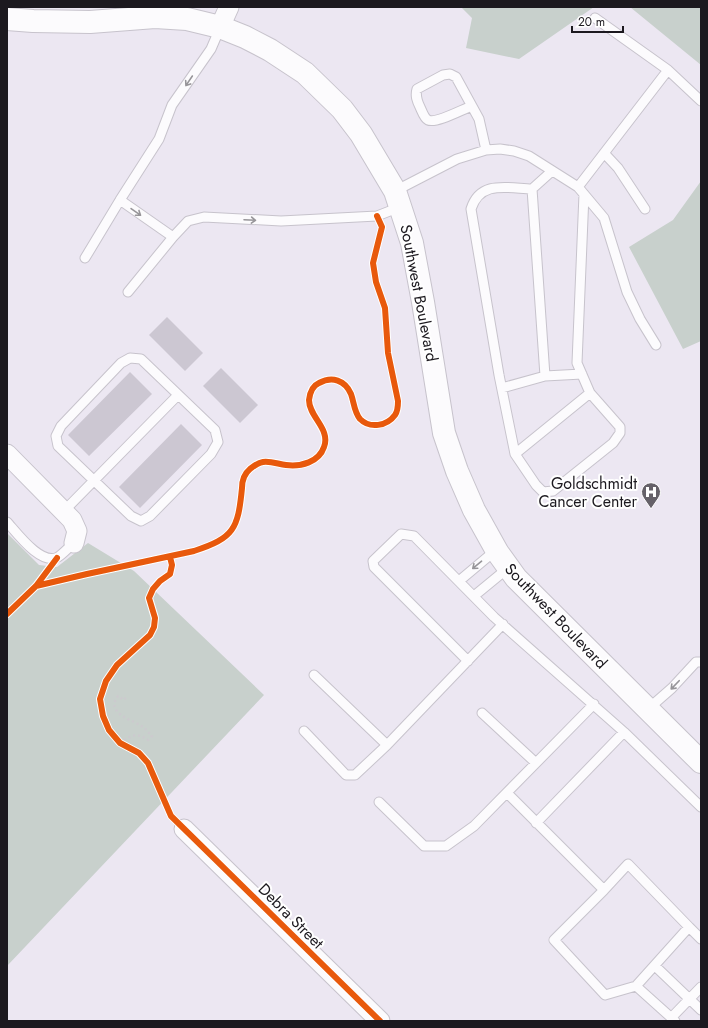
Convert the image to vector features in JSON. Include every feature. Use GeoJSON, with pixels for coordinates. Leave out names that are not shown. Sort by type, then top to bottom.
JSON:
{"type":"FeatureCollection","features":[{"type":"Feature","properties":{"kind":"main road","name":"Southwest Boulevard"},"geometry":{"type":"LineString","coordinates":[[7,19],[90,22],[155,17],[187,19],[246,37],[270,50],[305,73],[342,109],[361,134],[398,199],[412,242],[444,433],[457,471],[474,510],[496,550],[516,578],[701,762]]}},
{"type":"Feature","properties":{"kind":"street"},"geometry":{"type":"LineString","coordinates":[[220,28],[229,7]]}},
{"type":"Feature","properties":{"kind":"street"},"geometry":{"type":"LineString","coordinates":[[7,454],[72,520],[77,531],[74,543]]}},
{"type":"Feature","properties":{"kind":"street","name":"Debra Street"},"geometry":{"type":"LineString","coordinates":[[184,829],[380,1021]]}},
{"type":"Feature","properties":{"kind":"lane"},"geometry":{"type":"LineString","coordinates":[[595,18],[668,70],[701,101]]}},
{"type":"Feature","properties":{"kind":"lane"},"geometry":{"type":"LineString","coordinates":[[85,258],[159,138],[172,105],[211,49],[220,28]]}},
{"type":"Feature","properties":{"kind":"lane"},"geometry":{"type":"LineString","coordinates":[[552,171],[532,189],[494,187],[482,192],[473,201],[470,209],[515,454],[536,485],[543,492],[553,491],[613,444],[620,433],[620,427],[590,393],[577,363],[581,191],[604,153],[668,70]]}},
{"type":"Feature","properties":{"kind":"lane"},"geometry":{"type":"LineString","coordinates":[[472,106],[436,121],[430,121],[426,119],[415,94],[417,89],[443,75],[450,74],[456,77],[472,106],[479,119],[486,150]]}},
{"type":"Feature","properties":{"kind":"lane"},"geometry":{"type":"LineString","coordinates":[[128,292],[188,221],[204,217],[280,221],[377,216],[398,199],[457,159],[486,150],[500,149],[522,153],[552,171],[581,191],[604,218],[627,292],[640,319],[656,345]]}},
{"type":"Feature","properties":{"kind":"lane"},"geometry":{"type":"LineString","coordinates":[[604,153],[618,168],[645,209]]}},
{"type":"Feature","properties":{"kind":"lane"},"geometry":{"type":"LineString","coordinates":[[532,189],[545,376]]}},
{"type":"Feature","properties":{"kind":"lane"},"geometry":{"type":"LineString","coordinates":[[120,200],[173,237]]}},
{"type":"Feature","properties":{"kind":"lane"},"geometry":{"type":"LineString","coordinates":[[130,358],[141,359],[215,430],[218,442],[211,454],[150,516],[141,521],[131,516],[94,480],[58,446],[56,436],[61,426],[121,363],[130,358]]}},
{"type":"Feature","properties":{"kind":"lane"},"geometry":{"type":"LineString","coordinates":[[502,388],[545,376],[582,374]]}},
{"type":"Feature","properties":{"kind":"lane"},"geometry":{"type":"LineString","coordinates":[[515,454],[590,393]]}},
{"type":"Feature","properties":{"kind":"lane"},"geometry":{"type":"LineString","coordinates":[[64,511],[178,395]]}},
{"type":"Feature","properties":{"kind":"lane"},"geometry":{"type":"LineString","coordinates":[[7,522],[39,555],[47,558],[57,558],[74,543]]}},
{"type":"Feature","properties":{"kind":"lane"},"geometry":{"type":"LineString","coordinates":[[468,661],[374,567],[374,561],[401,534],[414,536],[503,624],[594,704],[701,807]]}},
{"type":"Feature","properties":{"kind":"lane"},"geometry":{"type":"LineString","coordinates":[[459,581],[496,550]]}},
{"type":"Feature","properties":{"kind":"lane"},"geometry":{"type":"LineString","coordinates":[[474,596],[508,568]]}},
{"type":"Feature","properties":{"kind":"lane"},"geometry":{"type":"LineString","coordinates":[[304,731],[346,775],[355,775],[387,745],[503,624]]}},
{"type":"Feature","properties":{"kind":"lane"},"geometry":{"type":"LineString","coordinates":[[648,709],[672,688],[696,662],[701,662]]}},
{"type":"Feature","properties":{"kind":"lane"},"geometry":{"type":"LineString","coordinates":[[314,676],[387,745]]}},
{"type":"Feature","properties":{"kind":"lane"},"geometry":{"type":"LineString","coordinates":[[379,802],[424,846],[446,846],[474,826],[594,704]]}},
{"type":"Feature","properties":{"kind":"lane"},"geometry":{"type":"LineString","coordinates":[[482,713],[536,763]]}},
{"type":"Feature","properties":{"kind":"lane"},"geometry":{"type":"LineString","coordinates":[[536,822],[624,732]]}},
{"type":"Feature","properties":{"kind":"lane"},"geometry":{"type":"LineString","coordinates":[[507,793],[604,890]]}},
{"type":"Feature","properties":{"kind":"lane"},"geometry":{"type":"LineString","coordinates":[[689,928],[636,986],[605,995],[554,940],[628,864],[701,939]]}},
{"type":"Feature","properties":{"kind":"lane"},"geometry":{"type":"LineString","coordinates":[[655,966],[701,1010]]}},
{"type":"Feature","properties":{"kind":"lane"},"geometry":{"type":"LineString","coordinates":[[636,986],[673,1019],[701,987]]}},
{"type":"Feature","properties":{"kind":"path"},"geometry":{"type":"LineString","coordinates":[[118,741],[131,735],[142,736],[148,740],[152,736],[143,726],[127,719],[114,707],[114,703],[118,696],[124,700],[126,697]]}},
{"type":"Feature","properties":{"kind":"path"},"geometry":{"type":"LineString","coordinates":[[118,741],[126,746]]}},
{"type":"Feature","properties":{"kind":"shaded area"},"geometry":{"type":"Polygon","coordinates":[[[461,7],[594,7],[519,59],[466,48],[472,18],[461,7]]]}},
{"type":"Feature","properties":{"kind":"shaded area"},"geometry":{"type":"Polygon","coordinates":[[[630,7],[701,7],[701,65],[630,7]]]}},
{"type":"Feature","properties":{"kind":"shaded area"},"geometry":{"type":"Polygon","coordinates":[[[701,181],[701,341],[683,349],[629,247],[673,220],[701,181]]]}},
{"type":"Feature","properties":{"kind":"shaded area"},"geometry":{"type":"Polygon","coordinates":[[[7,533],[39,565],[57,567],[88,543],[134,571],[264,695],[7,966],[7,533]]]}},
{"type":"Feature","properties":{"kind":"building"},"geometry":{"type":"Polygon","coordinates":[[[167,317],[203,353],[185,371],[149,335],[167,317]]]}},
{"type":"Feature","properties":{"kind":"building"},"geometry":{"type":"Polygon","coordinates":[[[221,368],[258,405],[240,423],[203,386],[221,368]]]}},
{"type":"Feature","properties":{"kind":"building"},"geometry":{"type":"Polygon","coordinates":[[[130,372],[152,394],[89,456],[68,435],[130,372]]]}},
{"type":"Feature","properties":{"kind":"building"},"geometry":{"type":"Polygon","coordinates":[[[181,424],[202,445],[140,508],[119,487],[181,424]]]}},
{"type":"Feature","properties":{"kind":"cycle path"},"geometry":{"type":"LineString","coordinates":[[36,586],[194,551],[226,536],[236,523],[243,481],[246,473],[250,469],[263,462],[286,465],[303,464],[314,460],[322,452],[325,434],[312,412],[309,400],[312,390],[319,383],[333,380],[345,385],[351,394],[356,413],[364,422],[378,425],[392,419],[397,412],[398,401],[388,353],[385,308],[376,282],[373,263],[382,227],[377,216]]}},
{"type":"Feature","properties":{"kind":"cycle path"},"geometry":{"type":"LineString","coordinates":[[170,557],[172,565],[170,574],[160,581],[153,589],[149,598],[155,618],[154,627],[150,635],[117,665],[106,681],[100,699],[103,716],[109,730],[120,743],[139,753],[148,763],[171,816],[380,1021]]}},
{"type":"Feature","properties":{"kind":"cycle path"},"geometry":{"type":"LineString","coordinates":[[7,614],[36,586],[57,558]]}},
{"type":"Feature","properties":{"kind":"place","name":"Goldschmidt Cancer Center"},"geometry":{"type":"Point","coordinates":[651,509]}}]}
